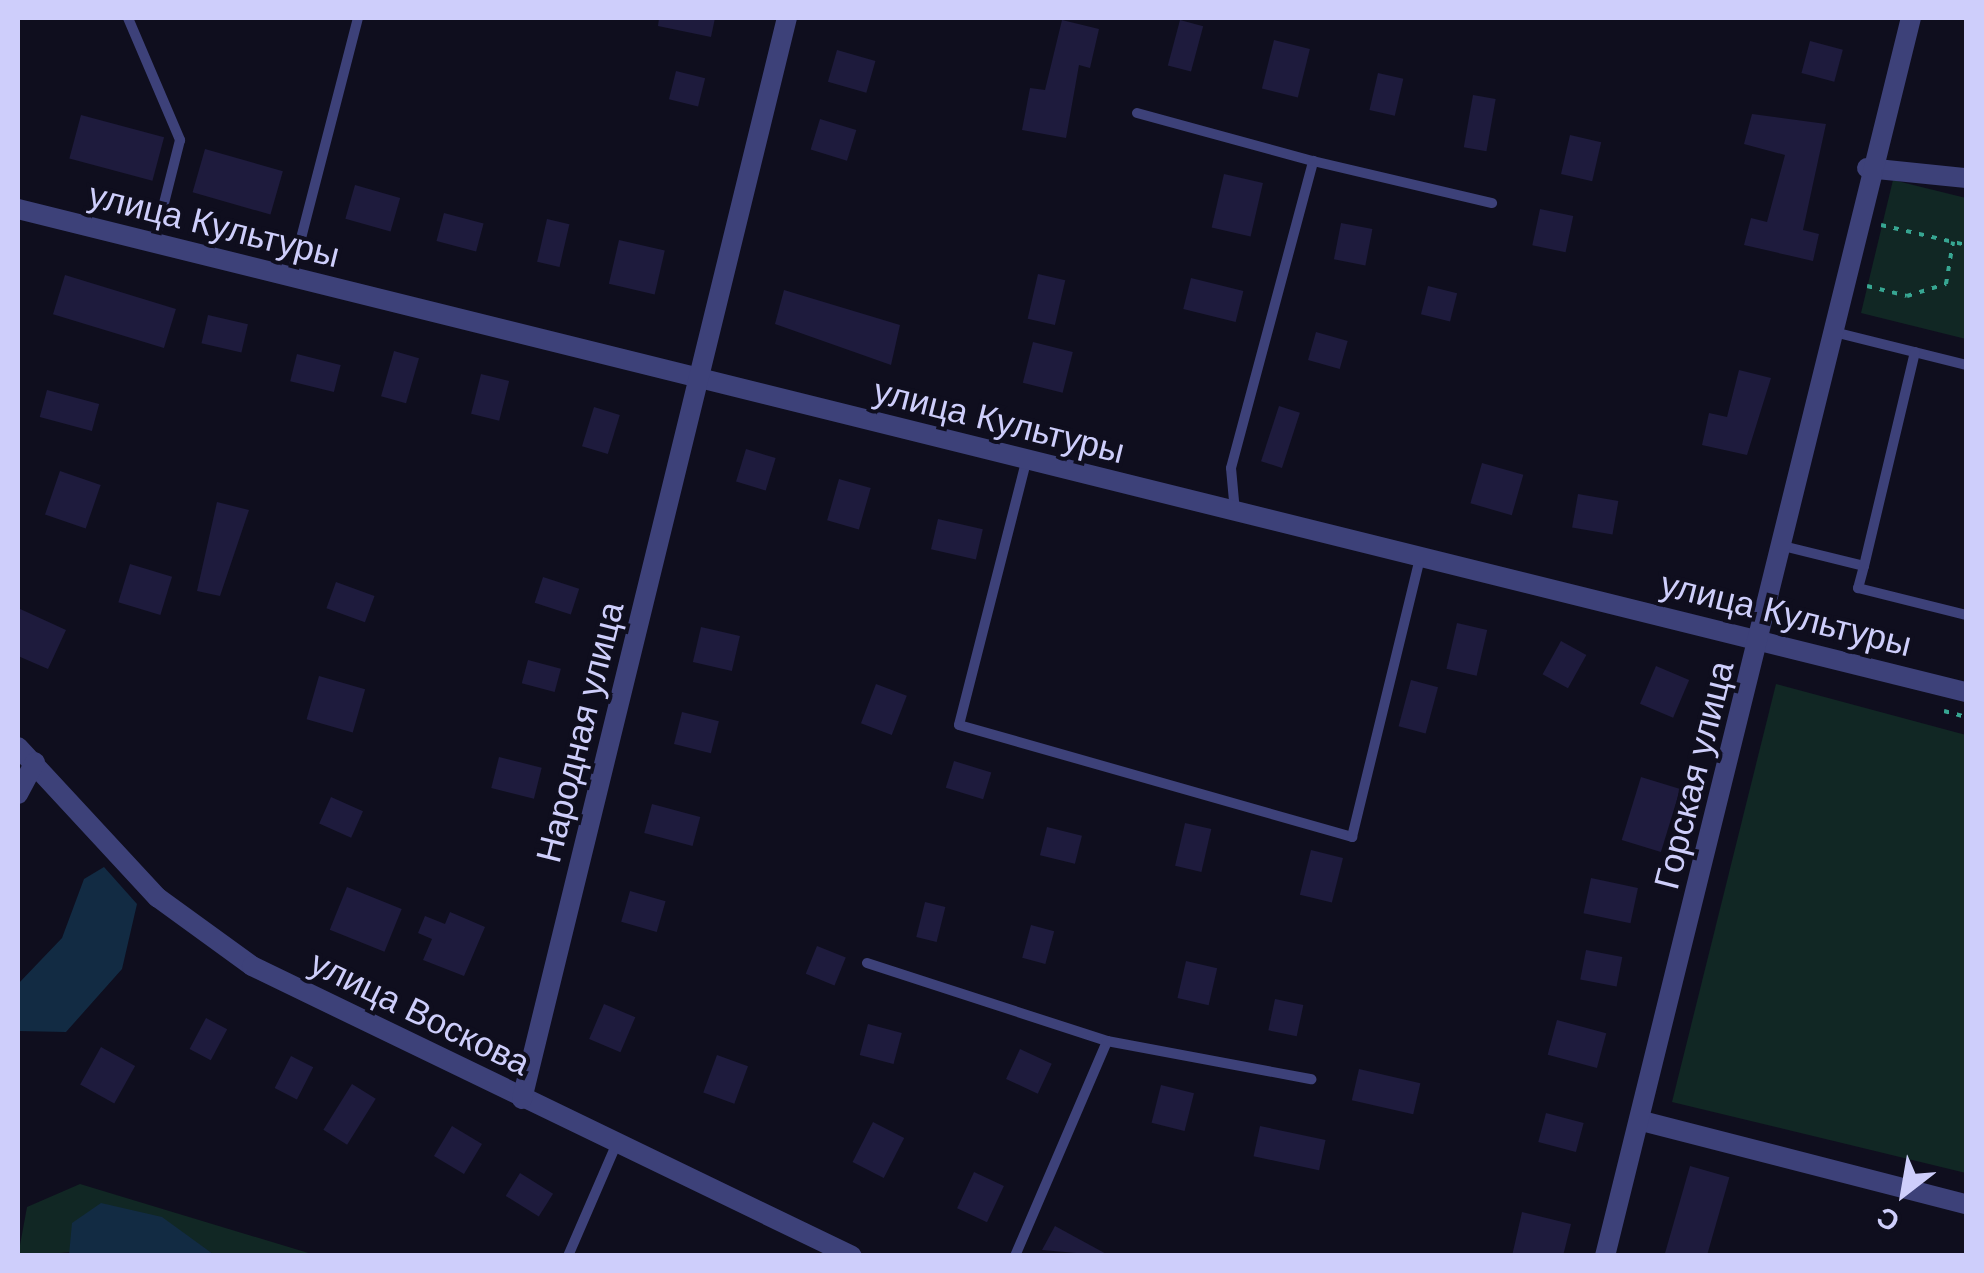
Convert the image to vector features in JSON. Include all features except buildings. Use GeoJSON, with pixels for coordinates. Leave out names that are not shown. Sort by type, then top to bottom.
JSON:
{"type":"FeatureCollection","features":[{"type":"Feature","properties":{"kind":"street","name":"Народная улица"},"geometry":{"type":"LineString","coordinates":[[522,1100],[702,380],[787,18]]}},
{"type":"Feature","properties":{"kind":"street","name":"Горская улица"},"geometry":{"type":"LineString","coordinates":[[1605,1256],[1786,547],[1867,168],[1911,18]]}},
{"type":"Feature","properties":{"kind":"street"},"geometry":{"type":"LineString","coordinates":[[1867,168],[1966,178]]}},
{"type":"Feature","properties":{"kind":"street","name":"улица Культуры"},"geometry":{"type":"LineString","coordinates":[[18,209],[1966,692]]}},
{"type":"Feature","properties":{"kind":"street","name":"улица Воскова"},"geometry":{"type":"LineString","coordinates":[[18,747],[193,930],[522,1100],[852,1256]]}},
{"type":"Feature","properties":{"kind":"street"},"geometry":{"type":"LineString","coordinates":[[18,794],[36,762]]}},
{"type":"Feature","properties":{"kind":"street"},"geometry":{"type":"LineString","coordinates":[[1642,1121],[1966,1204]]}},
{"type":"Feature","properties":{"kind":"lane"},"geometry":{"type":"LineString","coordinates":[[128,18],[180,140],[154,244]]}},
{"type":"Feature","properties":{"kind":"lane"},"geometry":{"type":"LineString","coordinates":[[290,278],[358,18]]}},
{"type":"Feature","properties":{"kind":"lane"},"geometry":{"type":"LineString","coordinates":[[1137,114],[1312,161],[1492,203]]}},
{"type":"Feature","properties":{"kind":"lane"},"geometry":{"type":"LineString","coordinates":[[1235,513],[1231,468],[1312,161]]}},
{"type":"Feature","properties":{"kind":"lane"},"geometry":{"type":"LineString","coordinates":[[1834,332],[1966,365]]}},
{"type":"Feature","properties":{"kind":"lane"},"geometry":{"type":"LineString","coordinates":[[1915,352],[1858,588],[1966,615]]}},
{"type":"Feature","properties":{"kind":"lane"},"geometry":{"type":"LineString","coordinates":[[1026,462],[959,725],[1352,837],[1420,556]]}},
{"type":"Feature","properties":{"kind":"lane"},"geometry":{"type":"LineString","coordinates":[[1786,547],[1864,566]]}},
{"type":"Feature","properties":{"kind":"lane"},"geometry":{"type":"LineString","coordinates":[[867,964],[1108,1041],[1311,1079]]}},
{"type":"Feature","properties":{"kind":"lane"},"geometry":{"type":"LineString","coordinates":[[1014,1256],[1108,1041]]}},
{"type":"Feature","properties":{"kind":"lane"},"geometry":{"type":"LineString","coordinates":[[568,1256],[617,1143]]}},
{"type":"Feature","properties":{"kind":"path"},"geometry":{"type":"LineString","coordinates":[[1883,226],[1966,245]]}},
{"type":"Feature","properties":{"kind":"path"},"geometry":{"type":"LineString","coordinates":[[1867,286],[1907,296],[1946,284],[1953,242]]}},
{"type":"Feature","properties":{"kind":"green space"},"geometry":{"type":"Polygon","coordinates":[[[1893,180],[1966,198],[1966,339],[1861,313],[1893,180]]]}},
{"type":"Feature","properties":{"kind":"green space"},"geometry":{"type":"Polygon","coordinates":[[[1776,684],[1966,735],[1966,1173],[1672,1102],[1776,684]]]}},
{"type":"Feature","properties":{"kind":"green space"},"geometry":{"type":"Polygon","coordinates":[[[80,1184],[315,1255],[213,1254],[196,1243],[18,1256],[27,1207],[80,1184]]]}},
{"type":"Feature","properties":{"kind":"water"},"geometry":{"type":"Polygon","coordinates":[[[104,867],[137,904],[122,969],[66,1032],[18,1031],[18,984],[62,938],[84,879],[104,867]]]}},
{"type":"Feature","properties":{"kind":"water"},"geometry":{"type":"Polygon","coordinates":[[[101,1203],[162,1217],[213,1254],[293,1255],[69,1255],[72,1223],[101,1203]]]}}]}
